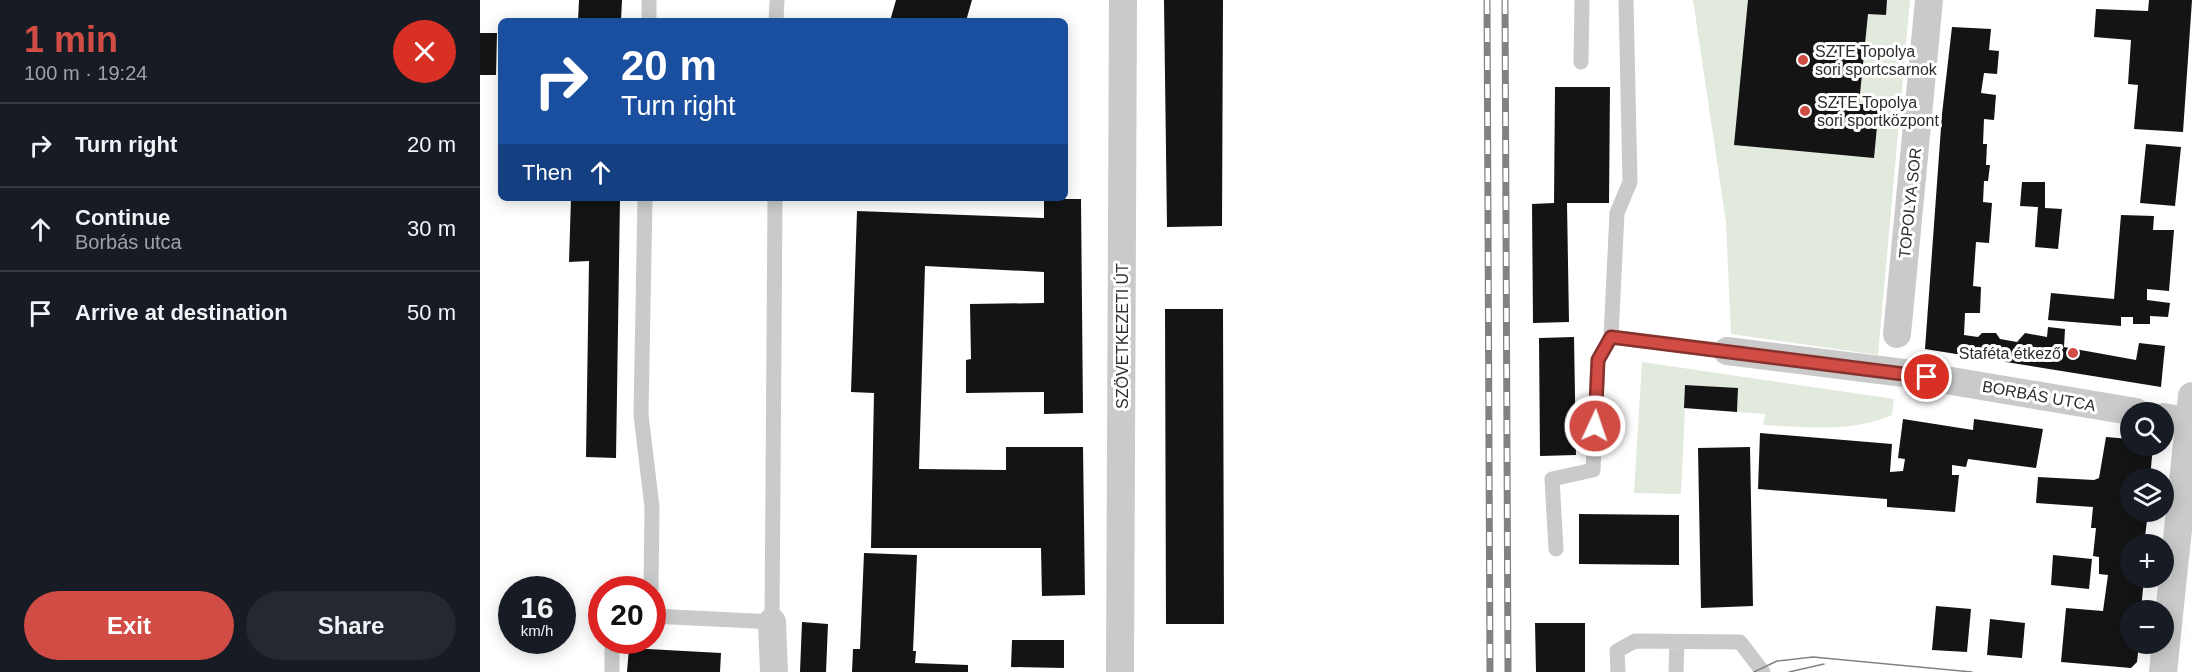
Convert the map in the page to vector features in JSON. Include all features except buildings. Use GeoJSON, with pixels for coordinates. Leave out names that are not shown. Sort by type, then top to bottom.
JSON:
{"type":"FeatureCollection","features":[{"type":"Feature","properties":{"kind":"street","name":"SZÖVETKEZETI ÚT"},"geometry":{"type":"LineString","coordinates":[[1120,672],[1123,0]]}},
{"type":"Feature","properties":{"kind":"street","name":"TOPOLYA SOR"},"geometry":{"type":"LineString","coordinates":[[1897,334],[1929,0]]}},
{"type":"Feature","properties":{"kind":"street","name":"BORBÁS UTCA"},"geometry":{"type":"LineString","coordinates":[[1727,351],[1904,373],[2120,409]]}},
{"type":"Feature","properties":{"kind":"street"},"geometry":{"type":"LineString","coordinates":[[2163,672],[2184,414]]}},
{"type":"Feature","properties":{"kind":"street"},"geometry":{"type":"LineString","coordinates":[[772,622],[774,672]]}},
{"type":"Feature","properties":{"kind":"lane"},"geometry":{"type":"LineString","coordinates":[[649,18],[650,0]]}},
{"type":"Feature","properties":{"kind":"lane"},"geometry":{"type":"LineString","coordinates":[[776,18],[777,0]]}},
{"type":"Feature","properties":{"kind":"lane"},"geometry":{"type":"LineString","coordinates":[[1581,62],[1582,0]]}},
{"type":"Feature","properties":{"kind":"lane"},"geometry":{"type":"LineString","coordinates":[[1556,549],[1552,479],[1593,470],[1598,360],[1611,337],[1617,213],[1630,182],[1626,0]]}},
{"type":"Feature","properties":{"kind":"lane"},"geometry":{"type":"LineString","coordinates":[[645,201],[640,415],[652,507],[651,576]]}},
{"type":"Feature","properties":{"kind":"lane"},"geometry":{"type":"LineString","coordinates":[[666,617],[772,622],[775,201]]}},
{"type":"Feature","properties":{"kind":"lane"},"geometry":{"type":"LineString","coordinates":[[1611,337],[1727,351]]}},
{"type":"Feature","properties":{"kind":"lane"},"geometry":{"type":"LineString","coordinates":[[1618,672],[1617,651],[1635,641],[1740,642],[1763,672]]}},
{"type":"Feature","properties":{"kind":"lane"},"geometry":{"type":"LineString","coordinates":[[1676,672],[1677,642]]}},
{"type":"Feature","properties":{"kind":"lane"},"geometry":{"type":"LineString","coordinates":[[612,654],[612,672]]}},
{"type":"Feature","properties":{"kind":"shaded area","name":"SZTE Topolya sori sportközpont"},"geometry":{"type":"Polygon","coordinates":[[[1693,0],[1910,0],[1878,355],[1731,334],[1726,222],[1693,0]]]}},
{"type":"Feature","properties":{"kind":"shaded area"},"geometry":{"type":"Polygon","coordinates":[[[1642,362],[1894,399],[1892,415],[1876,421],[1845,427],[1763,425],[1765,414],[1737,412],[1738,388],[1686,385],[1681,494],[1634,493],[1642,362]]]}},
{"type":"Feature","properties":{"kind":"tram line"},"geometry":{"type":"LineString","coordinates":[[1754,672],[1777,661],[1813,657],[1972,672]]}},
{"type":"Feature","properties":{"kind":"tram line"},"geometry":{"type":"LineString","coordinates":[[1789,672],[1824,664]]}},
{"type":"Feature","properties":{"kind":"railway"},"geometry":{"type":"LineString","coordinates":[[1487,0],[1490,672]]}},
{"type":"Feature","properties":{"kind":"railway"},"geometry":{"type":"LineString","coordinates":[[1505,0],[1508,672]]}},
{"type":"Feature","properties":{"kind":"place","name":"SZTE Topolya sori sportcsarnok"},"geometry":{"type":"Point","coordinates":[1803,60]}},
{"type":"Feature","properties":{"kind":"place","name":"SZTE Topolya sori sportközpont"},"geometry":{"type":"Point","coordinates":[1805,111]}},
{"type":"Feature","properties":{"kind":"place","name":"Staféta étkező"},"geometry":{"type":"Point","coordinates":[2073,353]}},
{"type":"Feature","properties":{"kind":"route"},"geometry":{"type":"LineString","coordinates":[[1595,426],[1598,360],[1611,337],[1927,377]]}}]}
